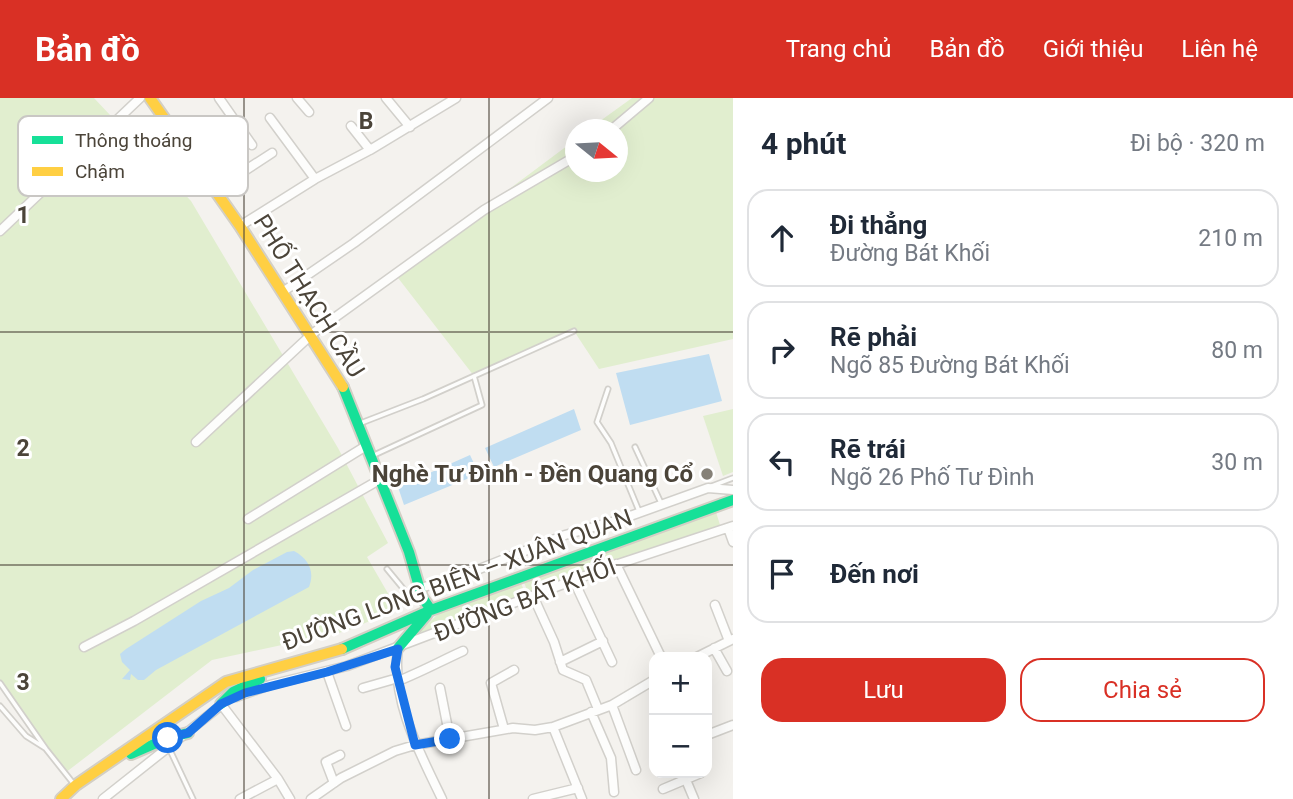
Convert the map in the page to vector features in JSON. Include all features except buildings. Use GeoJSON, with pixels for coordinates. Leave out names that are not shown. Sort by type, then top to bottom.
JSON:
{"type":"FeatureCollection","features":[{"type":"Feature","properties":{"kind":"main road","name":"PHỐ THẠCH CẦU"},"geometry":{"type":"LineString","coordinates":[[150,98],[163,116]]}},
{"type":"Feature","properties":{"kind":"main road","name":"PHỐ THẠCH CẦU"},"geometry":{"type":"LineString","coordinates":[[219,196],[341,381],[409,552],[421,592],[431,610]]}},
{"type":"Feature","properties":{"kind":"main road","name":"ĐƯỜNG LONG BIÊN – XUÂN QUAN"},"geometry":{"type":"LineString","coordinates":[[61,799],[76,785],[226,682],[344,649],[431,610],[733,500]]}},
{"type":"Feature","properties":{"kind":"main road"},"geometry":{"type":"LineString","coordinates":[[398,649],[431,610]]}},
{"type":"Feature","properties":{"kind":"main road"},"geometry":{"type":"LineString","coordinates":[[221,704],[233,692],[292,665]]}},
{"type":"Feature","properties":{"kind":"main road"},"geometry":{"type":"LineString","coordinates":[[102,768],[168,738],[188,733]]}},
{"type":"Feature","properties":{"kind":"street"},"geometry":{"type":"LineString","coordinates":[[121,116],[140,98]]}},
{"type":"Feature","properties":{"kind":"street"},"geometry":{"type":"LineString","coordinates":[[219,98],[232,116]]}},
{"type":"Feature","properties":{"kind":"street"},"geometry":{"type":"LineString","coordinates":[[297,98],[309,112]]}},
{"type":"Feature","properties":{"kind":"street"},"geometry":{"type":"LineString","coordinates":[[386,98],[410,127]]}},
{"type":"Feature","properties":{"kind":"street"},"geometry":{"type":"LineString","coordinates":[[284,291],[354,243],[548,98]]}},
{"type":"Feature","properties":{"kind":"street"},"geometry":{"type":"LineString","coordinates":[[624,119],[649,98]]}},
{"type":"Feature","properties":{"kind":"street"},"geometry":{"type":"LineString","coordinates":[[240,226],[316,179],[410,127],[450,99]]}},
{"type":"Feature","properties":{"kind":"street"},"geometry":{"type":"LineString","coordinates":[[270,118],[316,179]]}},
{"type":"Feature","properties":{"kind":"street"},"geometry":{"type":"LineString","coordinates":[[351,126],[370,150]]}},
{"type":"Feature","properties":{"kind":"street"},"geometry":{"type":"LineString","coordinates":[[248,139],[252,145]]}},
{"type":"Feature","properties":{"kind":"street"},"geometry":{"type":"LineString","coordinates":[[248,169],[272,153]]}},
{"type":"Feature","properties":{"kind":"street"},"geometry":{"type":"LineString","coordinates":[[196,442],[312,334],[484,210],[565,162]]}},
{"type":"Feature","properties":{"kind":"street"},"geometry":{"type":"LineString","coordinates":[[0,231],[37,196]]}},
{"type":"Feature","properties":{"kind":"street"},"geometry":{"type":"LineString","coordinates":[[248,519],[367,451]]}},
{"type":"Feature","properties":{"kind":"street"},"geometry":{"type":"LineString","coordinates":[[84,647],[379,481]]}},
{"type":"Feature","properties":{"kind":"street"},"geometry":{"type":"LineString","coordinates":[[421,592],[565,536],[708,488],[733,489]]}},
{"type":"Feature","properties":{"kind":"street"},"geometry":{"type":"LineString","coordinates":[[730,527],[733,542]]}},
{"type":"Feature","properties":{"kind":"street","name":"ĐƯỜNG BÁT KHỐI"},"geometry":{"type":"LineString","coordinates":[[103,799],[221,704],[270,685],[327,672],[398,649],[616,564],[730,527]]}},
{"type":"Feature","properties":{"kind":"street"},"geometry":{"type":"LineString","coordinates":[[616,564],[659,652]]}},
{"type":"Feature","properties":{"kind":"street"},"geometry":{"type":"LineString","coordinates":[[574,581],[612,662]]}},
{"type":"Feature","properties":{"kind":"street"},"geometry":{"type":"LineString","coordinates":[[533,596],[563,670],[586,680],[611,758],[614,792]]}},
{"type":"Feature","properties":{"kind":"street"},"geometry":{"type":"LineString","coordinates":[[706,652],[731,640],[715,605]]}},
{"type":"Feature","properties":{"kind":"street"},"geometry":{"type":"LineString","coordinates":[[560,662],[603,641]]}},
{"type":"Feature","properties":{"kind":"street"},"geometry":{"type":"LineString","coordinates":[[714,648],[727,671]]}},
{"type":"Feature","properties":{"kind":"street"},"geometry":{"type":"LineString","coordinates":[[398,649],[395,667],[415,745],[442,799]]}},
{"type":"Feature","properties":{"kind":"street"},"geometry":{"type":"LineString","coordinates":[[363,688],[425,671],[463,651]]}},
{"type":"Feature","properties":{"kind":"street"},"geometry":{"type":"LineString","coordinates":[[504,729],[491,683],[514,670]]}},
{"type":"Feature","properties":{"kind":"street"},"geometry":{"type":"LineString","coordinates":[[327,672],[346,726]]}},
{"type":"Feature","properties":{"kind":"street"},"geometry":{"type":"LineString","coordinates":[[311,799],[334,783],[395,751],[513,727],[535,730],[553,727],[612,705],[649,683]]}},
{"type":"Feature","properties":{"kind":"street"},"geometry":{"type":"LineString","coordinates":[[440,688],[450,739]]}},
{"type":"Feature","properties":{"kind":"street"},"geometry":{"type":"LineString","coordinates":[[221,704],[290,799]]}},
{"type":"Feature","properties":{"kind":"street"},"geometry":{"type":"LineString","coordinates":[[612,705],[636,770]]}},
{"type":"Feature","properties":{"kind":"street"},"geometry":{"type":"LineString","coordinates":[[712,733],[733,725]]}},
{"type":"Feature","properties":{"kind":"street"},"geometry":{"type":"LineString","coordinates":[[553,727],[582,799]]}},
{"type":"Feature","properties":{"kind":"street"},"geometry":{"type":"LineString","coordinates":[[334,783],[326,762],[340,755]]}},
{"type":"Feature","properties":{"kind":"street"},"geometry":{"type":"LineString","coordinates":[[663,789],[690,778]]}},
{"type":"Feature","properties":{"kind":"street"},"geometry":{"type":"LineString","coordinates":[[240,799],[278,779]]}},
{"type":"Feature","properties":{"kind":"street"},"geometry":{"type":"LineString","coordinates":[[686,780],[694,799]]}},
{"type":"Feature","properties":{"kind":"street"},"geometry":{"type":"LineString","coordinates":[[533,799],[578,788]]}},
{"type":"Feature","properties":{"kind":"lane"},"geometry":{"type":"LineString","coordinates":[[359,424],[401,409],[574,331]]}},
{"type":"Feature","properties":{"kind":"lane"},"geometry":{"type":"LineString","coordinates":[[367,451],[482,405],[474,376]]}},
{"type":"Feature","properties":{"kind":"lane"},"geometry":{"type":"LineString","coordinates":[[608,389],[597,422],[611,443],[640,513]]}},
{"type":"Feature","properties":{"kind":"lane"},"geometry":{"type":"LineString","coordinates":[[635,447],[662,505]]}},
{"type":"Feature","properties":{"kind":"lane"},"geometry":{"type":"LineString","coordinates":[[708,488],[733,478]]}},
{"type":"Feature","properties":{"kind":"lane"},"geometry":{"type":"LineString","coordinates":[[387,569],[406,592],[421,592]]}},
{"type":"Feature","properties":{"kind":"lane"},"geometry":{"type":"LineString","coordinates":[[0,683],[46,749],[76,785]]}},
{"type":"Feature","properties":{"kind":"lane"},"geometry":{"type":"LineString","coordinates":[[0,706],[26,736],[46,749]]}},
{"type":"Feature","properties":{"kind":"lane"},"geometry":{"type":"LineString","coordinates":[[169,748],[193,799]]}},
{"type":"Feature","properties":{"kind":"green space"},"geometry":{"type":"Polygon","coordinates":[[[0,98],[94,98],[111,116],[18,116],[18,196],[186,196],[191,201],[338,448],[388,543],[367,557],[397,609],[347,631],[212,660],[65,773],[0,679],[0,98]]]}},
{"type":"Feature","properties":{"kind":"green space"},"geometry":{"type":"Polygon","coordinates":[[[632,98],[733,98],[733,339],[599,369],[574,331],[474,376],[395,274],[565,147],[565,182],[628,182],[628,119],[603,119],[632,98]]]}},
{"type":"Feature","properties":{"kind":"green space"},"geometry":{"type":"Polygon","coordinates":[[[733,409],[733,472],[723,476],[703,416],[733,409]]]}},
{"type":"Feature","properties":{"kind":"green space"},"geometry":{"type":"Polygon","coordinates":[[[716,512],[720,525],[529,595],[523,580],[716,512]]]}},
{"type":"Feature","properties":{"kind":"green space"},"geometry":{"type":"Polygon","coordinates":[[[520,581],[526,595],[407,644],[438,614],[520,581]]]}},
{"type":"Feature","properties":{"kind":"water"},"geometry":{"type":"Polygon","coordinates":[[[709,354],[722,401],[630,425],[616,373],[709,354]]]}},
{"type":"Feature","properties":{"kind":"water"},"geometry":{"type":"Polygon","coordinates":[[[574,409],[581,430],[494,467],[485,448],[574,409]]]}},
{"type":"Feature","properties":{"kind":"water"},"geometry":{"type":"Polygon","coordinates":[[[470,455],[479,474],[404,505],[398,487],[470,455]]]}},
{"type":"Feature","properties":{"kind":"water"},"geometry":{"type":"Polygon","coordinates":[[[294,551],[304,558],[309,566],[309,587],[156,670],[144,680],[138,680],[131,674],[130,680],[122,679],[130,670],[122,662],[120,654],[126,649],[201,601],[229,588],[253,570],[294,551]]]}},
{"type":"Feature","properties":{"kind":"traffic: fast"},"geometry":{"type":"LineString","coordinates":[[343,387],[409,552],[422,597],[431,610]]}},
{"type":"Feature","properties":{"kind":"traffic: fast"},"geometry":{"type":"LineString","coordinates":[[342,649],[431,610],[733,500]]}},
{"type":"Feature","properties":{"kind":"traffic: fast"},"geometry":{"type":"LineString","coordinates":[[398,648],[427,614]]}},
{"type":"Feature","properties":{"kind":"traffic: fast"},"geometry":{"type":"LineString","coordinates":[[221,704],[233,692],[260,679]]}},
{"type":"Feature","properties":{"kind":"traffic: fast"},"geometry":{"type":"LineString","coordinates":[[131,754],[168,738],[188,733]]}},
{"type":"Feature","properties":{"kind":"traffic: slow"},"geometry":{"type":"LineString","coordinates":[[150,98],[163,116]]}},
{"type":"Feature","properties":{"kind":"traffic: slow"},"geometry":{"type":"LineString","coordinates":[[219,196],[343,387]]}},
{"type":"Feature","properties":{"kind":"traffic: slow"},"geometry":{"type":"LineString","coordinates":[[61,799],[76,785],[226,682],[342,649]]}},
{"type":"Feature","properties":{"kind":"place","name":"Nghè Tư Đình - Đền Quang Cổ"},"geometry":{"type":"Point","coordinates":[707,474]}},
{"type":"Feature","properties":{"kind":"route"},"geometry":{"type":"LineString","coordinates":[[168,738],[188,733],[221,704],[245,693],[327,672],[398,649],[395,667],[415,745],[450,739]]}}]}
